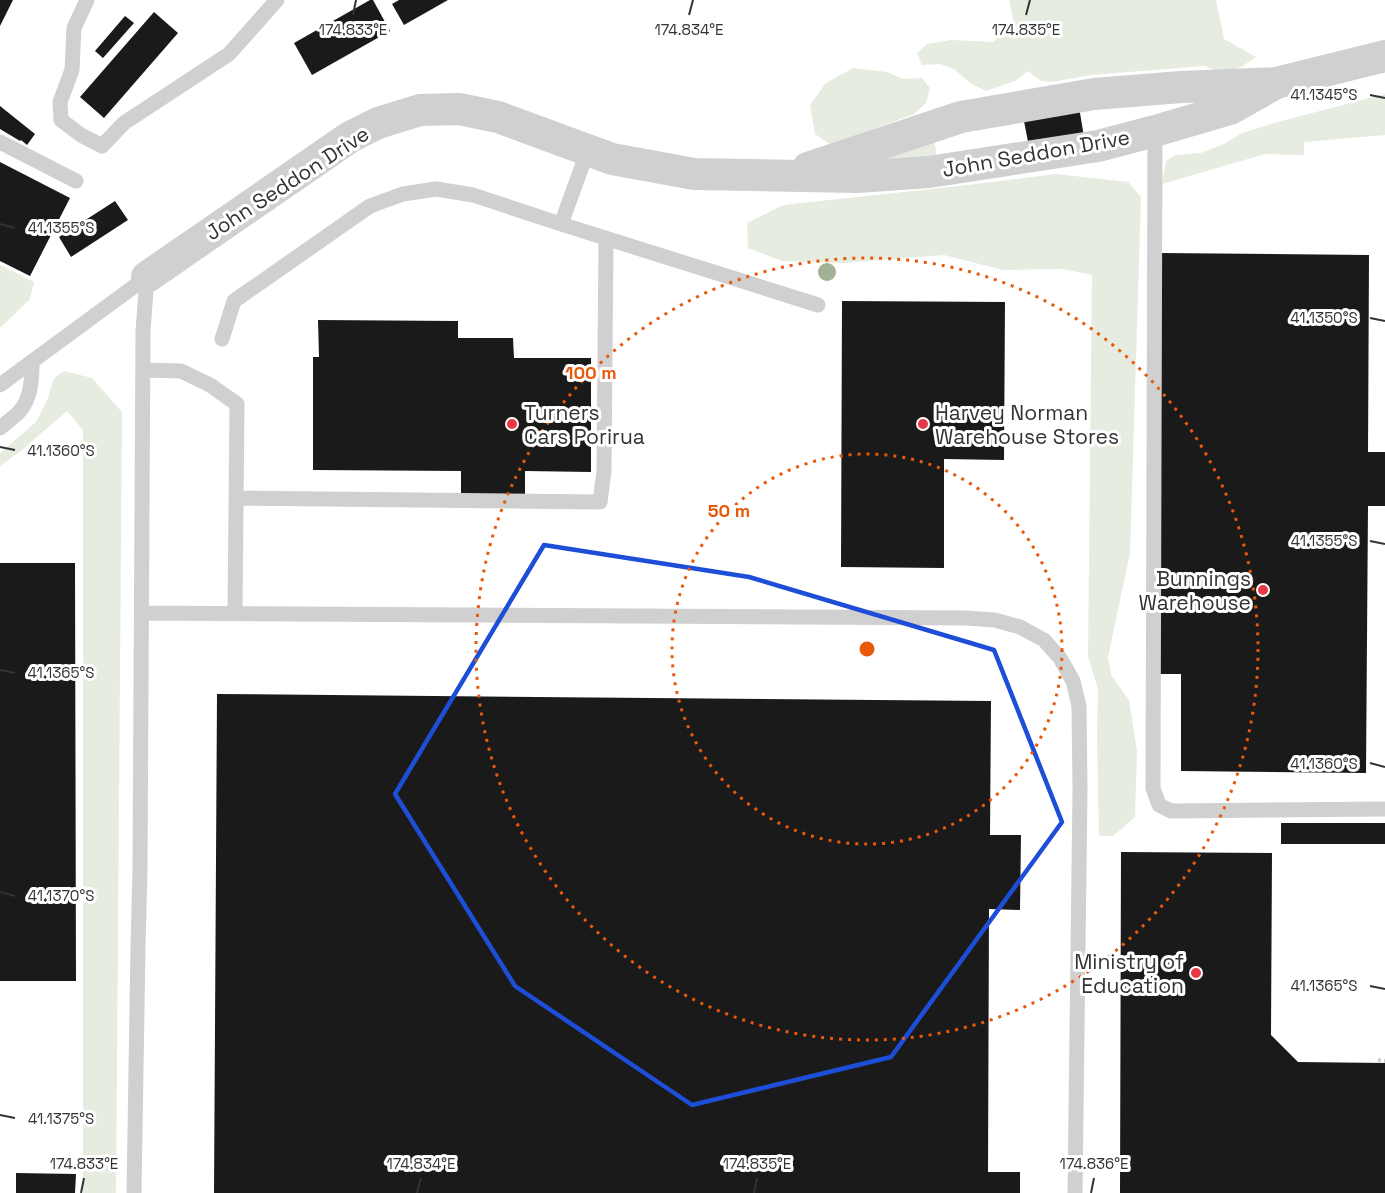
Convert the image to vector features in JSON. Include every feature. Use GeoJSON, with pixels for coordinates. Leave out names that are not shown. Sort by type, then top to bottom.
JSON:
{"type":"FeatureCollection","features":[{"type":"Feature","properties":{"kind":"street","name":"John Seddon Drive"},"geometry":{"type":"LineString","coordinates":[[787,175],[961,117],[1094,94],[1276,83],[1385,56]]}},
{"type":"Feature","properties":{"kind":"street","name":"John Seddon Drive"},"geometry":{"type":"LineString","coordinates":[[147,277],[350,137],[378,123],[420,110],[459,109],[498,117],[612,159],[694,174],[857,177],[928,172],[1098,146],[1230,109],[1276,83]]}},
{"type":"Feature","properties":{"kind":"lane"},"geometry":{"type":"LineString","coordinates":[[87,0],[74,28],[72,70],[60,102],[62,120],[81,135],[102,146],[124,123],[229,54],[277,0]]}},
{"type":"Feature","properties":{"kind":"lane"},"geometry":{"type":"LineString","coordinates":[[1155,131],[1153,788],[1159,805],[1171,811],[1385,809]]}},
{"type":"Feature","properties":{"kind":"lane"},"geometry":{"type":"LineString","coordinates":[[0,142],[76,182]]}},
{"type":"Feature","properties":{"kind":"lane"},"geometry":{"type":"LineString","coordinates":[[561,224],[588,150]]}},
{"type":"Feature","properties":{"kind":"lane"},"geometry":{"type":"LineString","coordinates":[[222,339],[234,301],[370,206],[403,194],[436,189],[473,195],[818,305]]}},
{"type":"Feature","properties":{"kind":"lane"},"geometry":{"type":"LineString","coordinates":[[236,498],[600,502],[604,471],[606,239]]}},
{"type":"Feature","properties":{"kind":"lane"},"geometry":{"type":"LineString","coordinates":[[0,385],[147,277]]}},
{"type":"Feature","properties":{"kind":"lane"},"geometry":{"type":"LineString","coordinates":[[134,1193],[140,869],[143,331],[147,277]]}},
{"type":"Feature","properties":{"kind":"lane"},"geometry":{"type":"LineString","coordinates":[[0,428],[20,411],[29,394],[32,362]]}},
{"type":"Feature","properties":{"kind":"lane"},"geometry":{"type":"LineString","coordinates":[[143,370],[182,371],[210,385],[237,404],[235,614]]}},
{"type":"Feature","properties":{"kind":"lane"},"geometry":{"type":"LineString","coordinates":[[142,613],[966,618],[996,620],[1020,627],[1044,640],[1060,658],[1073,681],[1079,706],[1075,1193]]}},
{"type":"Feature","properties":{"kind":"path"},"geometry":{"type":"LineString","coordinates":[[1378,1060],[1385,1061]]}},
{"type":"Feature","properties":{"kind":"highlighted area"},"geometry":{"type":"Polygon","coordinates":[[[544,545],[749,577],[994,650],[1062,822],[891,1057],[692,1105],[515,986],[395,794],[544,545]]]}},
{"type":"Feature","properties":{"kind":"shaded area"},"geometry":{"type":"Polygon","coordinates":[[[1009,0],[1216,0],[1224,39],[1256,57],[1241,67],[1223,73],[1205,66],[1091,75],[1052,82],[1041,81],[1028,71],[1015,81],[986,91],[970,83],[954,69],[940,64],[922,65],[917,53],[927,44],[951,40],[993,42],[1014,24],[1009,0]]]}},
{"type":"Feature","properties":{"kind":"shaded area"},"geometry":{"type":"Polygon","coordinates":[[[853,68],[887,72],[903,79],[922,78],[930,88],[926,103],[914,114],[831,145],[815,134],[810,105],[826,83],[853,68]]]}},
{"type":"Feature","properties":{"kind":"shaded area"},"geometry":{"type":"Polygon","coordinates":[[[1385,94],[1385,135],[1304,142],[1304,155],[1265,154],[1162,184],[1166,161],[1175,155],[1201,153],[1224,144],[1242,133],[1385,94]]]}},
{"type":"Feature","properties":{"kind":"shaded area"},"geometry":{"type":"Polygon","coordinates":[[[933,137],[936,161],[864,168],[933,137]]]}},
{"type":"Feature","properties":{"kind":"shaded area"},"geometry":{"type":"Polygon","coordinates":[[[1056,174],[1128,182],[1141,197],[1130,553],[1108,657],[1111,675],[1129,700],[1137,751],[1135,817],[1113,836],[1099,836],[1098,689],[1088,657],[1092,275],[1063,269],[1003,270],[944,255],[843,263],[782,261],[748,248],[747,223],[783,205],[1056,174]]]}},
{"type":"Feature","properties":{"kind":"shaded area"},"geometry":{"type":"Polygon","coordinates":[[[0,265],[34,282],[30,299],[0,328],[0,265]]]}},
{"type":"Feature","properties":{"kind":"shaded area"},"geometry":{"type":"Polygon","coordinates":[[[64,371],[92,378],[122,412],[116,1193],[83,1193],[83,430],[67,411],[0,466],[0,453],[36,422],[48,398],[54,378],[64,371]]]}},
{"type":"Feature","properties":{"kind":"building"},"geometry":{"type":"Polygon","coordinates":[[[0,0],[13,0],[0,26],[0,0]]]}},
{"type":"Feature","properties":{"kind":"building"},"geometry":{"type":"Polygon","coordinates":[[[373,0],[390,31],[312,75],[294,43],[373,0]]]}},
{"type":"Feature","properties":{"kind":"building"},"geometry":{"type":"Polygon","coordinates":[[[399,0],[448,0],[404,25],[392,4],[399,0]]]}},
{"type":"Feature","properties":{"kind":"building"},"geometry":{"type":"Polygon","coordinates":[[[154,12],[178,33],[104,118],[80,97],[154,12]]]}},
{"type":"Feature","properties":{"kind":"building"},"geometry":{"type":"Polygon","coordinates":[[[125,16],[134,23],[103,58],[95,51],[125,16]]]}},
{"type":"Feature","properties":{"kind":"building"},"geometry":{"type":"Polygon","coordinates":[[[0,106],[35,134],[27,145],[0,129],[0,106]]]}},
{"type":"Feature","properties":{"kind":"building"},"geometry":{"type":"Polygon","coordinates":[[[1079,107],[1084,137],[1029,147],[1023,116],[1079,107]]]}},
{"type":"Feature","properties":{"kind":"building"},"geometry":{"type":"Polygon","coordinates":[[[0,162],[70,198],[30,276],[0,261],[0,162]]]}},
{"type":"Feature","properties":{"kind":"building"},"geometry":{"type":"Polygon","coordinates":[[[115,201],[128,220],[71,257],[59,237],[115,201]]]}},
{"type":"Feature","properties":{"kind":"building","name":"Bunnings Warehouse"},"geometry":{"type":"Polygon","coordinates":[[[1161,253],[1369,255],[1368,452],[1385,452],[1385,506],[1368,506],[1366,773],[1181,771],[1181,674],[1158,674],[1161,253]]]}},
{"type":"Feature","properties":{"kind":"building","name":"Harvey Norman Warehouse Stores"},"geometry":{"type":"Polygon","coordinates":[[[842,301],[1005,302],[1004,460],[944,459],[944,568],[841,567],[842,301]]]}},
{"type":"Feature","properties":{"kind":"building"},"geometry":{"type":"Polygon","coordinates":[[[318,320],[458,321],[458,338],[513,338],[514,358],[591,358],[591,472],[525,471],[525,495],[461,495],[461,471],[313,470],[313,357],[319,357],[318,320]]]}},
{"type":"Feature","properties":{"kind":"building"},"geometry":{"type":"Polygon","coordinates":[[[0,563],[75,563],[76,981],[0,981],[0,563]]]}},
{"type":"Feature","properties":{"kind":"building"},"geometry":{"type":"Polygon","coordinates":[[[217,694],[991,701],[990,835],[1021,835],[1020,910],[989,909],[988,1172],[1020,1172],[1020,1193],[214,1193],[217,694]]]}},
{"type":"Feature","properties":{"kind":"building"},"geometry":{"type":"Polygon","coordinates":[[[1281,823],[1385,823],[1385,844],[1281,844],[1281,823]]]}},
{"type":"Feature","properties":{"kind":"building","name":"Ministry of Education"},"geometry":{"type":"Polygon","coordinates":[[[1121,852],[1272,853],[1271,1035],[1298,1062],[1385,1063],[1385,1193],[1120,1193],[1121,852]]]}},
{"type":"Feature","properties":{"kind":"building"},"geometry":{"type":"Polygon","coordinates":[[[16,1173],[76,1174],[75,1193],[16,1193],[16,1173]]]}},
{"type":"Feature","properties":{"kind":"place","name":"Turners Cars Porirua"},"geometry":{"type":"Point","coordinates":[512,424]}},
{"type":"Feature","properties":{"kind":"place","name":"Harvey Norman Warehouse Stores"},"geometry":{"type":"Point","coordinates":[923,424]}},
{"type":"Feature","properties":{"kind":"place","name":"Bunnings Warehouse"},"geometry":{"type":"Point","coordinates":[1263,590]}},
{"type":"Feature","properties":{"kind":"place","name":"Ministry of Education"},"geometry":{"type":"Point","coordinates":[1196,973]}}]}
